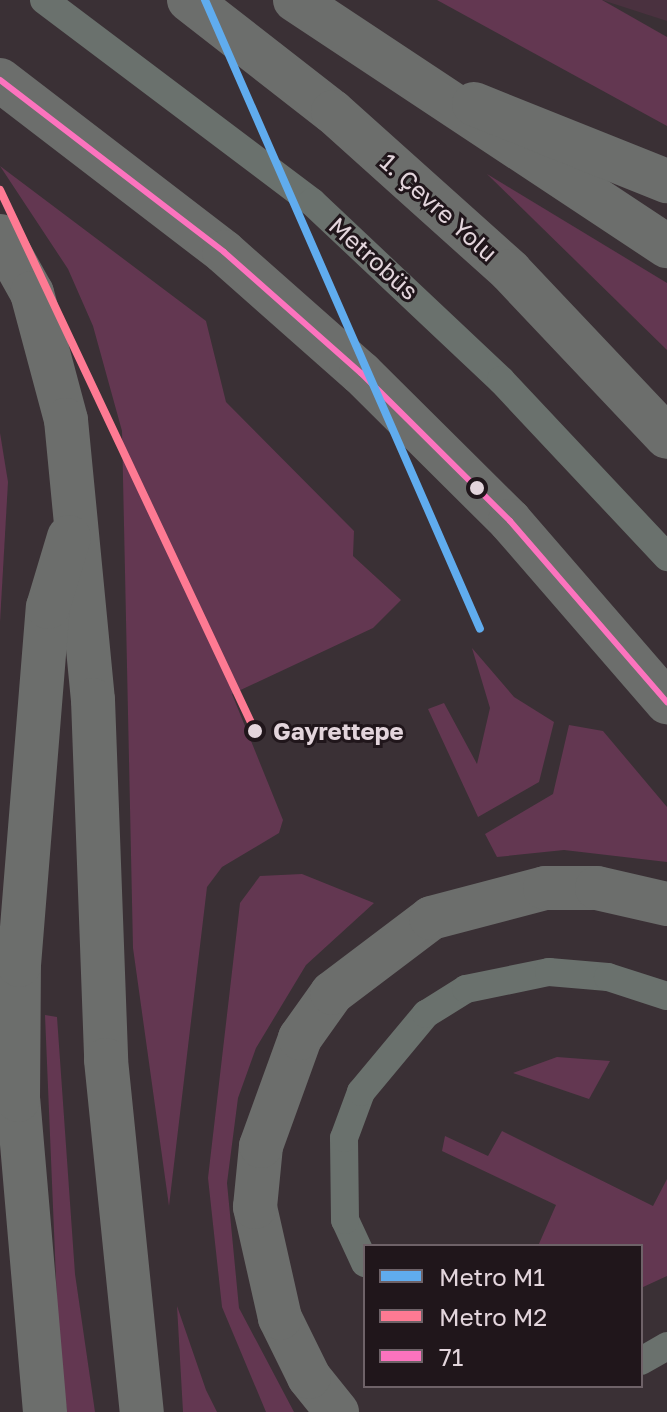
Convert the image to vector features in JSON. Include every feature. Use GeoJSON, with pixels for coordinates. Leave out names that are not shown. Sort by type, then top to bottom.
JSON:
{"type":"FeatureCollection","features":[{"type":"Feature","properties":{"kind":"highway","name":"1. Çevre Yolu"},"geometry":{"type":"LineString","coordinates":[[189,0],[333,112],[510,271],[667,437]]}},
{"type":"Feature","properties":{"kind":"highway"},"geometry":{"type":"LineString","coordinates":[[295,0],[667,246]]}},
{"type":"Feature","properties":{"kind":"highway"},"geometry":{"type":"LineString","coordinates":[[0,80],[224,252],[361,373],[510,521],[667,702]]}},
{"type":"Feature","properties":{"kind":"highway"},"geometry":{"type":"LineString","coordinates":[[423,86],[575,139],[667,181]]}},
{"type":"Feature","properties":{"kind":"highway"},"geometry":{"type":"LineString","coordinates":[[0,236],[32,293],[66,420],[93,700],[107,1074],[142,1412]]}},
{"type":"Feature","properties":{"kind":"highway"},"geometry":{"type":"LineString","coordinates":[[45,1412],[18,1100],[19,965],[48,607],[74,520]]}},
{"type":"Feature","properties":{"kind":"highway"},"geometry":{"type":"LineString","coordinates":[[337,1412],[309,1377],[280,1318],[255,1207],[261,1146],[300,1038],[365,963],[431,918],[545,888],[597,888],[667,904]]}},
{"type":"Feature","properties":{"kind":"lane","name":"Metrobüs"},"geometry":{"type":"LineString","coordinates":[[44,0],[312,202],[501,380],[667,557]]}},
{"type":"Feature","properties":{"kind":"lane"},"geometry":{"type":"LineString","coordinates":[[363,1259],[345,1220],[344,1138],[361,1092],[426,1014],[466,989],[549,972],[608,977],[667,996]]}},
{"type":"Feature","properties":{"kind":"lane"},"geometry":{"type":"LineString","coordinates":[[643,1360],[667,1346]]}},
{"type":"Feature","properties":{"kind":"shaded area"},"geometry":{"type":"Polygon","coordinates":[[[437,0],[602,0],[667,37],[667,126],[437,0]]]}},
{"type":"Feature","properties":{"kind":"shaded area"},"geometry":{"type":"Polygon","coordinates":[[[602,0],[667,0],[667,21],[602,0]]]}},
{"type":"Feature","properties":{"kind":"shaded area"},"geometry":{"type":"Polygon","coordinates":[[[0,166],[206,321],[226,402],[354,531],[353,556],[401,600],[373,628],[232,694],[283,820],[279,833],[222,867],[207,887],[169,1206],[133,948],[122,431],[93,326],[68,269],[0,166]]]}},
{"type":"Feature","properties":{"kind":"shaded area"},"geometry":{"type":"Polygon","coordinates":[[[487,174],[667,283],[667,350],[487,174]]]}},
{"type":"Feature","properties":{"kind":"shaded area"},"geometry":{"type":"Polygon","coordinates":[[[0,433],[8,482],[0,622],[0,433]]]}},
{"type":"Feature","properties":{"kind":"shaded area"},"geometry":{"type":"Polygon","coordinates":[[[472,648],[514,697],[554,722],[539,782],[478,817],[428,709],[444,703],[477,764],[490,708],[472,648]]]}},
{"type":"Feature","properties":{"kind":"shaded area"},"geometry":{"type":"Polygon","coordinates":[[[569,725],[603,731],[667,807],[667,862],[564,850],[497,857],[485,834],[553,794],[569,725]]]}},
{"type":"Feature","properties":{"kind":"shaded area"},"geometry":{"type":"Polygon","coordinates":[[[302,874],[374,903],[306,965],[256,1048],[238,1098],[227,1183],[239,1308],[294,1412],[266,1412],[222,1307],[208,1178],[240,903],[260,876],[302,874]]]}},
{"type":"Feature","properties":{"kind":"shaded area"},"geometry":{"type":"Polygon","coordinates":[[[45,1015],[57,1017],[75,1274],[95,1412],[67,1412],[59,1351],[45,1015]]]}},
{"type":"Feature","properties":{"kind":"shaded area"},"geometry":{"type":"Polygon","coordinates":[[[557,1057],[610,1061],[589,1099],[513,1073],[557,1057]]]}},
{"type":"Feature","properties":{"kind":"shaded area"},"geometry":{"type":"Polygon","coordinates":[[[502,1131],[653,1206],[667,1179],[667,1276],[643,1287],[643,1244],[539,1244],[556,1205],[442,1151],[445,1136],[488,1156],[502,1131]]]}},
{"type":"Feature","properties":{"kind":"shaded area"},"geometry":{"type":"Polygon","coordinates":[[[177,1306],[206,1390],[217,1412],[183,1412],[177,1306]]]}},
{"type":"Feature","properties":{"kind":"metro line","name":"M1"},"geometry":{"type":"LineString","coordinates":[[205,0],[480,629]]}},
{"type":"Feature","properties":{"kind":"metro line","name":"M2"},"geometry":{"type":"LineString","coordinates":[[0,190],[255,731]]}},
{"type":"Feature","properties":{"kind":"transit line","name":"71"},"geometry":{"type":"LineString","coordinates":[[0,80],[224,252],[361,373],[510,521],[667,702]]}},
{"type":"Feature","properties":{"kind":"place","name":"Gayrettepe"},"geometry":{"type":"Point","coordinates":[255,731]}}]}
